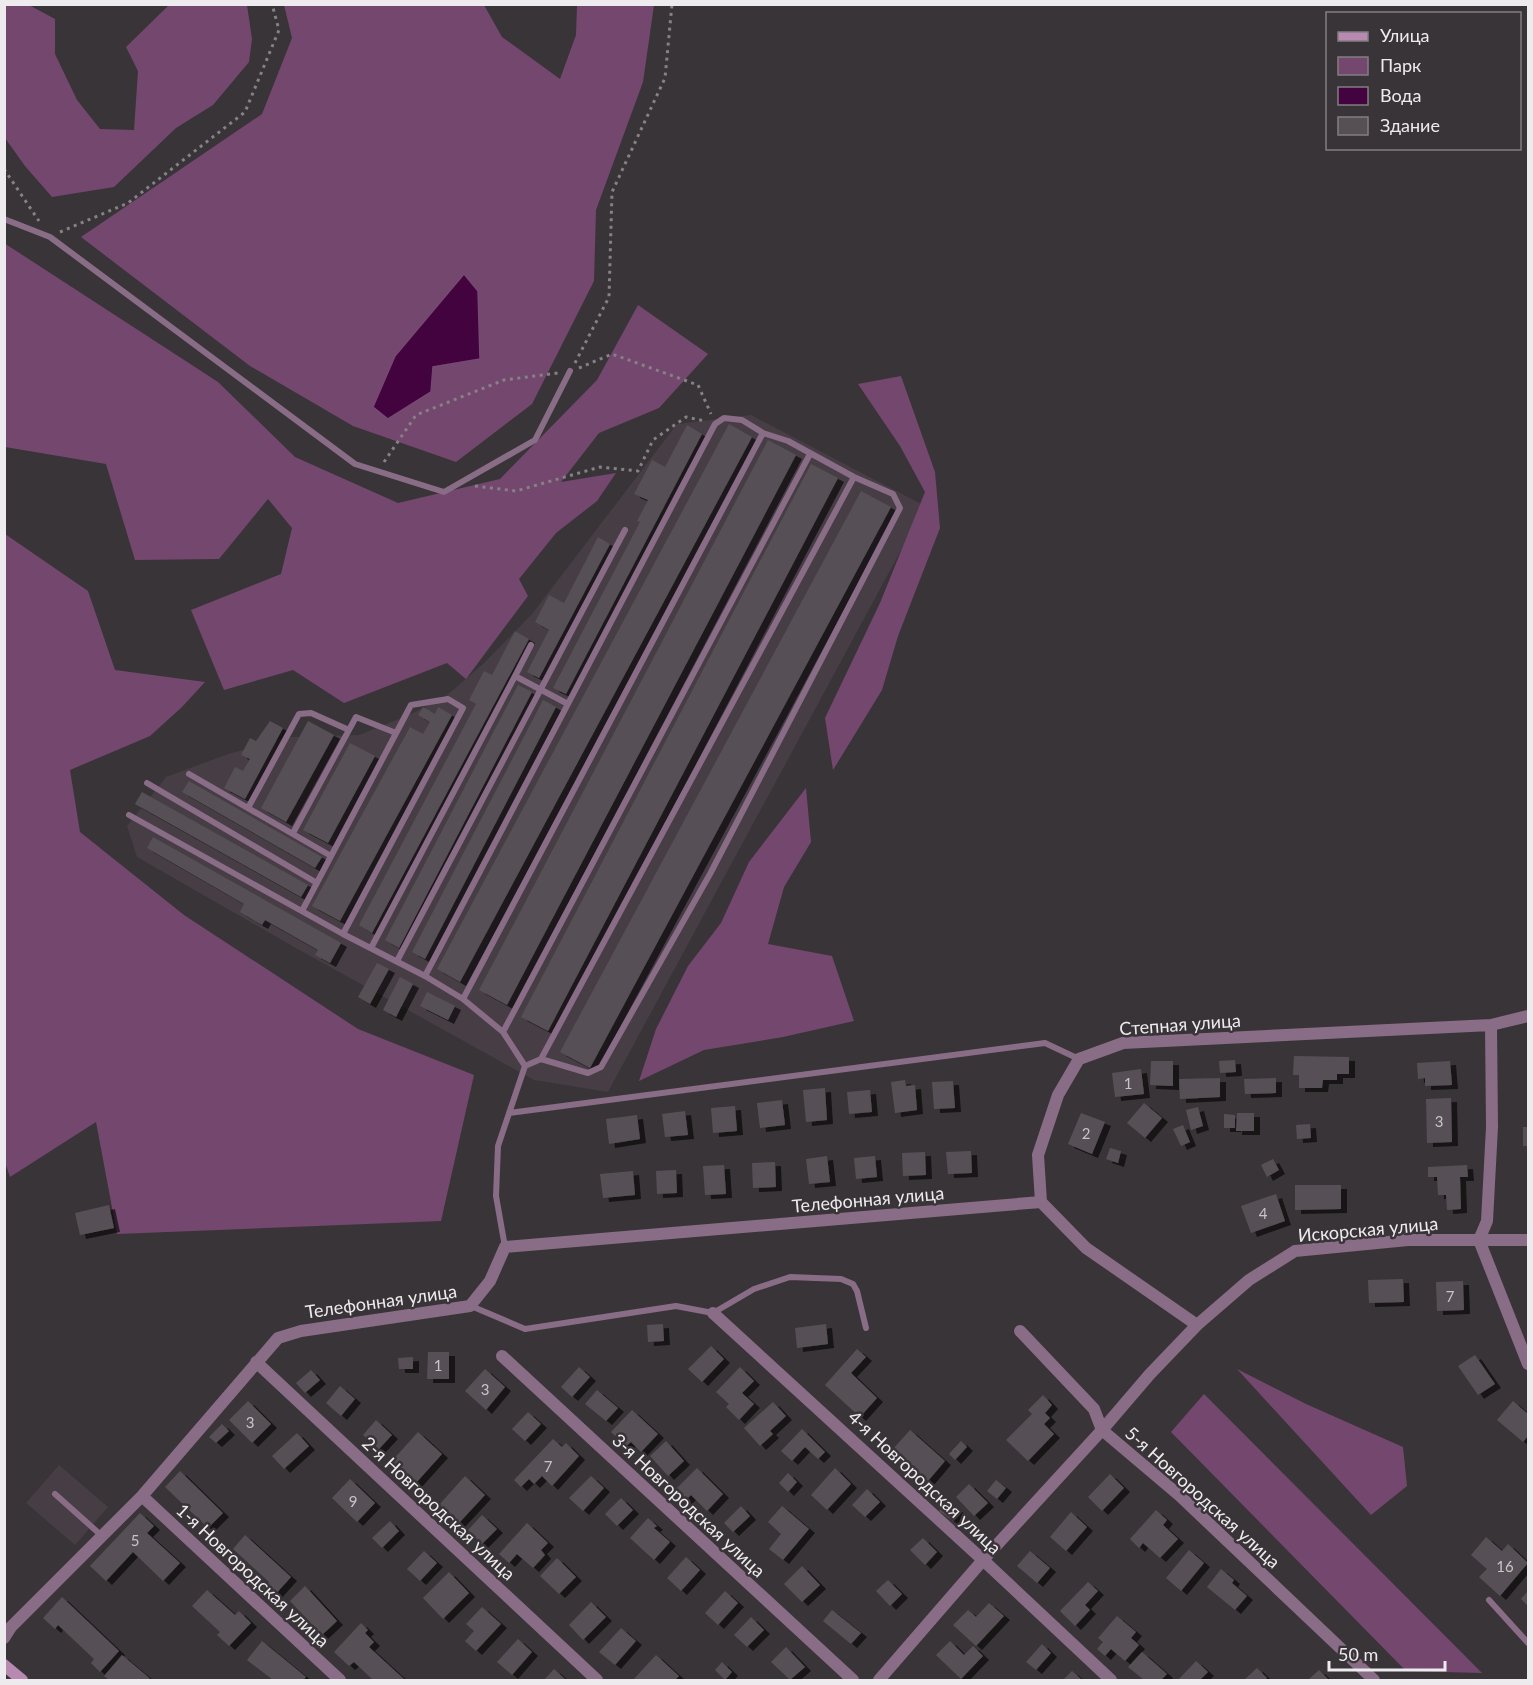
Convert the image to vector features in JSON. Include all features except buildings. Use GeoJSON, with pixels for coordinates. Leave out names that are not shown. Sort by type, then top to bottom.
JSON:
{"type":"FeatureCollection","features":[{"type":"Feature","properties":{"kind":"main road"},"geometry":{"type":"LineString","coordinates":[[4,1665],[22,1680]]}},
{"type":"Feature","properties":{"kind":"street","name":"Степная улица"},"geometry":{"type":"LineString","coordinates":[[1079,1059],[1123,1043],[1491,1025],[1528,1016]]}},
{"type":"Feature","properties":{"kind":"street"},"geometry":{"type":"LineString","coordinates":[[1491,1025],[1492,1127],[1487,1221],[1479,1240],[1528,1364]]}},
{"type":"Feature","properties":{"kind":"street"},"geometry":{"type":"LineString","coordinates":[[1079,1059],[1058,1095],[1038,1155],[1041,1202],[1086,1248],[1197,1325]]}},
{"type":"Feature","properties":{"kind":"street","name":"Телефонная улица"},"geometry":{"type":"LineString","coordinates":[[4,1638],[11,1627],[142,1496],[278,1338],[301,1331],[470,1306],[490,1281],[505,1247],[1041,1202]]}},
{"type":"Feature","properties":{"kind":"street","name":"Искорская улица"},"geometry":{"type":"LineString","coordinates":[[879,1680],[1150,1374],[1197,1325],[1249,1280],[1295,1251],[1408,1240],[1528,1240]]}},
{"type":"Feature","properties":{"kind":"street","name":"4-я Новгородская улица"},"geometry":{"type":"LineString","coordinates":[[713,1312],[1111,1680]]}},
{"type":"Feature","properties":{"kind":"street","name":"5-я Новгородская улица"},"geometry":{"type":"LineString","coordinates":[[1020,1331],[1094,1408],[1102,1430],[1180,1496],[1374,1680]]}},
{"type":"Feature","properties":{"kind":"street","name":"3-я Новгородская улица"},"geometry":{"type":"LineString","coordinates":[[502,1356],[853,1680]]}},
{"type":"Feature","properties":{"kind":"street","name":"2-я Новгородская улица"},"geometry":{"type":"LineString","coordinates":[[256,1362],[597,1680]]}},
{"type":"Feature","properties":{"kind":"street","name":"1-я Новгородская улица"},"geometry":{"type":"LineString","coordinates":[[142,1496],[340,1680]]}},
{"type":"Feature","properties":{"kind":"lane"},"geometry":{"type":"LineString","coordinates":[[4,219],[50,237],[355,464],[444,492],[535,440],[570,371]]}},
{"type":"Feature","properties":{"kind":"lane"},"geometry":{"type":"LineString","coordinates":[[425,976],[715,424],[724,418],[742,420],[763,433],[788,441],[854,477],[893,494],[900,508],[710,874],[601,1067],[588,1072],[541,1059]]}},
{"type":"Feature","properties":{"kind":"lane"},"geometry":{"type":"LineString","coordinates":[[463,999],[763,433]]}},
{"type":"Feature","properties":{"kind":"lane"},"geometry":{"type":"LineString","coordinates":[[503,1032],[810,454]]}},
{"type":"Feature","properties":{"kind":"lane"},"geometry":{"type":"LineString","coordinates":[[505,1247],[496,1196],[498,1146],[525,1066],[541,1059],[854,477]]}},
{"type":"Feature","properties":{"kind":"lane"},"geometry":{"type":"LineString","coordinates":[[397,961],[625,530]]}},
{"type":"Feature","properties":{"kind":"lane"},"geometry":{"type":"LineString","coordinates":[[371,948],[531,645]]}},
{"type":"Feature","properties":{"kind":"lane"},"geometry":{"type":"LineString","coordinates":[[515,676],[568,704]]}},
{"type":"Feature","properties":{"kind":"lane"},"geometry":{"type":"LineString","coordinates":[[302,911],[411,705],[448,699],[463,708],[343,934]]}},
{"type":"Feature","properties":{"kind":"lane"},"geometry":{"type":"LineString","coordinates":[[248,808],[299,714],[311,713],[350,730]]}},
{"type":"Feature","properties":{"kind":"lane"},"geometry":{"type":"LineString","coordinates":[[292,833],[356,717],[396,733]]}},
{"type":"Feature","properties":{"kind":"lane"},"geometry":{"type":"LineString","coordinates":[[189,774],[331,856]]}},
{"type":"Feature","properties":{"kind":"lane"},"geometry":{"type":"LineString","coordinates":[[147,783],[317,883]]}},
{"type":"Feature","properties":{"kind":"lane"},"geometry":{"type":"LineString","coordinates":[[129,815],[343,934],[425,976],[463,999],[503,1032],[525,1066]]}},
{"type":"Feature","properties":{"kind":"lane"},"geometry":{"type":"LineString","coordinates":[[509,1113],[1046,1043],[1079,1059]]}},
{"type":"Feature","properties":{"kind":"lane"},"geometry":{"type":"LineString","coordinates":[[470,1306],[525,1329],[676,1306],[713,1312],[754,1289],[790,1277],[841,1279],[853,1284],[857,1291],[866,1328]]}},
{"type":"Feature","properties":{"kind":"lane"},"geometry":{"type":"LineString","coordinates":[[55,1494],[102,1536]]}},
{"type":"Feature","properties":{"kind":"lane"},"geometry":{"type":"LineString","coordinates":[[1489,1600],[1528,1643]]}},
{"type":"Feature","properties":{"kind":"path"},"geometry":{"type":"LineString","coordinates":[[4,169],[50,237],[128,203],[245,112],[279,30],[272,4]]}},
{"type":"Feature","properties":{"kind":"path"},"geometry":{"type":"LineString","coordinates":[[570,371],[609,297],[612,192],[665,78],[672,4]]}},
{"type":"Feature","properties":{"kind":"path"},"geometry":{"type":"LineString","coordinates":[[459,483],[516,491],[600,467],[638,471],[653,440],[686,417],[715,424]]}},
{"type":"Feature","properties":{"kind":"shaded area"},"geometry":{"type":"Polygon","coordinates":[[[751,415],[925,506],[608,1092],[534,1080],[137,857],[127,826],[166,777],[228,754],[290,737],[359,735],[409,715],[446,696],[483,664],[532,614],[677,424],[751,415]]]}},
{"type":"Feature","properties":{"kind":"shaded area"},"geometry":{"type":"Polygon","coordinates":[[[59,1465],[108,1507],[75,1545],[26,1503],[59,1465]]]}},
{"type":"Feature","properties":{"kind":"green space"},"geometry":{"type":"Polygon","coordinates":[[[4,5],[29,5],[55,19],[55,54],[77,100],[100,129],[134,130],[138,71],[126,47],[169,5],[247,5],[252,39],[249,62],[213,105],[176,128],[114,187],[52,197],[25,166],[5,138],[4,5]]]}},
{"type":"Feature","properties":{"kind":"green space"},"geometry":{"type":"Polygon","coordinates":[[[284,5],[484,5],[502,37],[560,79],[576,35],[577,5],[654,5],[643,82],[596,210],[594,281],[532,404],[456,462],[353,426],[250,366],[81,237],[262,114],[292,38],[284,5]]]}},
{"type":"Feature","properties":{"kind":"green space"},"geometry":{"type":"Polygon","coordinates":[[[4,243],[218,382],[295,457],[398,503],[500,479],[597,380],[638,305],[708,354],[659,408],[599,433],[561,482],[616,473],[597,501],[556,533],[519,579],[528,596],[466,679],[447,663],[344,703],[293,670],[224,690],[191,610],[281,574],[292,528],[268,499],[219,559],[135,560],[106,464],[5,447],[4,243]]]}},
{"type":"Feature","properties":{"kind":"green space"},"geometry":{"type":"Polygon","coordinates":[[[901,376],[935,472],[940,528],[898,636],[882,690],[833,770],[825,718],[880,603],[925,492],[900,446],[858,384],[901,376]]]}},
{"type":"Feature","properties":{"kind":"green space"},"geometry":{"type":"Polygon","coordinates":[[[5,534],[88,591],[115,670],[205,682],[150,736],[70,770],[80,832],[184,915],[358,1029],[474,1075],[441,1221],[117,1234],[96,1122],[10,1177],[4,1159],[5,534]]]}},
{"type":"Feature","properties":{"kind":"green space"},"geometry":{"type":"Polygon","coordinates":[[[806,788],[811,842],[784,887],[768,944],[832,956],[854,1021],[783,1037],[704,1050],[639,1081],[656,1029],[688,966],[721,923],[749,862],[806,788]]]}},
{"type":"Feature","properties":{"kind":"green space"},"geometry":{"type":"Polygon","coordinates":[[[1237,1369],[1306,1404],[1403,1447],[1407,1486],[1371,1515],[1237,1369]]]}},
{"type":"Feature","properties":{"kind":"green space"},"geometry":{"type":"Polygon","coordinates":[[[1204,1394],[1482,1673],[1406,1671],[1171,1432],[1204,1394]]]}},
{"type":"Feature","properties":{"kind":"water"},"geometry":{"type":"Polygon","coordinates":[[[464,274],[478,291],[480,359],[433,367],[431,392],[388,419],[373,407],[395,356],[464,274]]]}}]}
